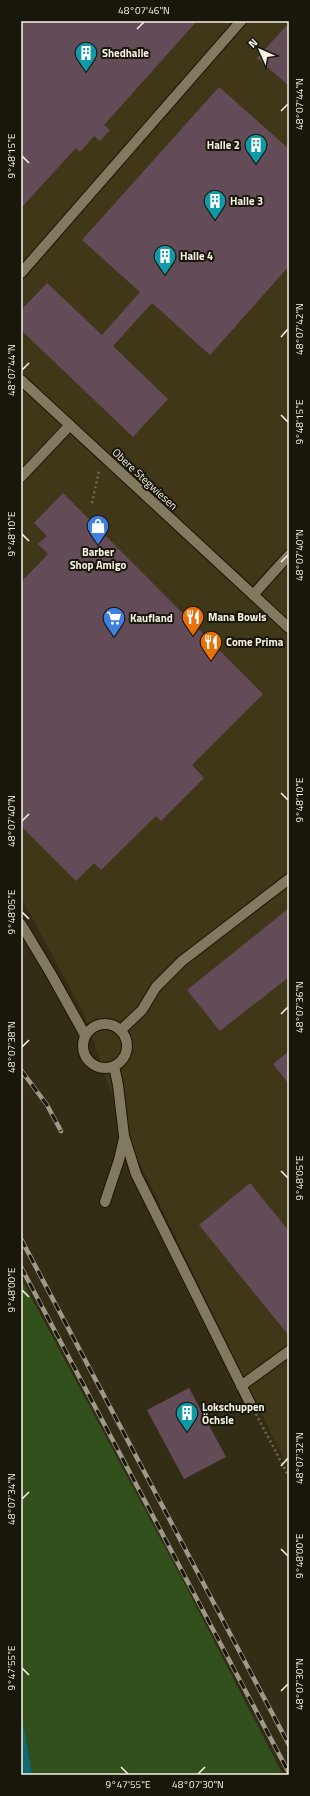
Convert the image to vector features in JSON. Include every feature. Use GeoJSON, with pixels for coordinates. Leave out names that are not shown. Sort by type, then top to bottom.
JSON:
{"type":"FeatureCollection","features":[{"type":"Feature","properties":{"kind":"street"},"geometry":{"type":"LineString","coordinates":[[21,273],[241,21]]}},
{"type":"Feature","properties":{"kind":"street","name":"Obere Stegwiesen"},"geometry":{"type":"LineString","coordinates":[[21,380],[289,628]]}},
{"type":"Feature","properties":{"kind":"street"},"geometry":{"type":"LineString","coordinates":[[21,477],[70,425]]}},
{"type":"Feature","properties":{"kind":"street"},"geometry":{"type":"LineString","coordinates":[[253,595],[289,555]]}},
{"type":"Feature","properties":{"kind":"street"},"geometry":{"type":"LineString","coordinates":[[121,1030],[142,1010],[156,987],[182,961],[289,879]]}},
{"type":"Feature","properties":{"kind":"street"},"geometry":{"type":"LineString","coordinates":[[21,924],[51,974],[85,1036]]}},
{"type":"Feature","properties":{"kind":"street"},"geometry":{"type":"LineString","coordinates":[[109,1023],[121,1030],[126,1039],[127,1050],[122,1059],[114,1066],[103,1068],[93,1064],[86,1057],[83,1046],[85,1036],[95,1026],[109,1023]]}},
{"type":"Feature","properties":{"kind":"street"},"geometry":{"type":"LineString","coordinates":[[114,1066],[118,1085],[124,1136],[136,1174],[250,1403]]}},
{"type":"Feature","properties":{"kind":"street"},"geometry":{"type":"LineString","coordinates":[[105,1202],[119,1160],[124,1136]]}},
{"type":"Feature","properties":{"kind":"street"},"geometry":{"type":"LineString","coordinates":[[241,1386],[289,1351]]}},
{"type":"Feature","properties":{"kind":"path"},"geometry":{"type":"LineString","coordinates":[[92,504],[103,456]]}},
{"type":"Feature","properties":{"kind":"path"},"geometry":{"type":"LineString","coordinates":[[250,1403],[289,1477]]}},
{"type":"Feature","properties":{"kind":"shaded area"},"geometry":{"type":"Polygon","coordinates":[[[21,21],[289,21],[289,1470],[123,1129],[85,1016],[21,897],[21,21]]]}},
{"type":"Feature","properties":{"kind":"green space"},"geometry":{"type":"Polygon","coordinates":[[[21,1278],[184,1583],[283,1775],[32,1775],[21,1711],[21,1278]]]}},
{"type":"Feature","properties":{"kind":"water"},"geometry":{"type":"Polygon","coordinates":[[[21,1711],[32,1773],[32,1775],[21,1775],[21,1711]]]}},
{"type":"Feature","properties":{"kind":"building","name":"Shedhalle"},"geometry":{"type":"Polygon","coordinates":[[[21,21],[197,21],[104,125],[110,130],[100,141],[94,136],[80,152],[76,148],[21,208],[21,21]]]}},
{"type":"Feature","properties":{"kind":"building"},"geometry":{"type":"Polygon","coordinates":[[[289,23],[289,86],[257,58],[289,23]]]}},
{"type":"Feature","properties":{"kind":"building"},"geometry":{"type":"Polygon","coordinates":[[[219,87],[289,149],[289,266],[210,355],[152,303],[113,346],[168,399],[133,437],[21,330],[21,310],[47,283],[102,335],[140,292],[82,240],[219,87]]]}},
{"type":"Feature","properties":{"kind":"building","name":"Kaufland"},"geometry":{"type":"Polygon","coordinates":[[[63,493],[263,694],[192,765],[204,778],[161,821],[156,816],[101,870],[94,863],[76,881],[21,826],[21,582],[48,554],[38,544],[47,536],[34,523],[63,493]]]}},
{"type":"Feature","properties":{"kind":"building"},"geometry":{"type":"Polygon","coordinates":[[[289,908],[289,977],[220,1031],[187,990],[289,908]]]}},
{"type":"Feature","properties":{"kind":"building"},"geometry":{"type":"Polygon","coordinates":[[[289,1051],[289,1084],[273,1064],[289,1051]]]}},
{"type":"Feature","properties":{"kind":"building"},"geometry":{"type":"Polygon","coordinates":[[[250,1183],[289,1231],[289,1336],[199,1225],[250,1183]]]}},
{"type":"Feature","properties":{"kind":"building","name":"Lokschuppen Öchsle"},"geometry":{"type":"Polygon","coordinates":[[[189,1388],[226,1457],[184,1479],[147,1410],[189,1388]]]}},
{"type":"Feature","properties":{"kind":"railway"},"geometry":{"type":"LineString","coordinates":[[21,1070],[47,1105],[61,1131]]}},
{"type":"Feature","properties":{"kind":"railway"},"geometry":{"type":"LineString","coordinates":[[21,1239],[289,1745]]}},
{"type":"Feature","properties":{"kind":"railway"},"geometry":{"type":"LineString","coordinates":[[21,1267],[289,1773]]}},
{"type":"Feature","properties":{"kind":"place","name":"Shedhalle"},"geometry":{"type":"Point","coordinates":[86,72]}},
{"type":"Feature","properties":{"kind":"place","name":"Halle 2"},"geometry":{"type":"Point","coordinates":[256,164]}},
{"type":"Feature","properties":{"kind":"place","name":"Halle 3"},"geometry":{"type":"Point","coordinates":[215,220]}},
{"type":"Feature","properties":{"kind":"place","name":"Halle 4"},"geometry":{"type":"Point","coordinates":[165,276]}},
{"type":"Feature","properties":{"kind":"place","name":"Barber Shop Amigo"},"geometry":{"type":"Point","coordinates":[98,546]}},
{"type":"Feature","properties":{"kind":"place","name":"Mana Bowls"},"geometry":{"type":"Point","coordinates":[193,636]}},
{"type":"Feature","properties":{"kind":"place","name":"Kaufland"},"geometry":{"type":"Point","coordinates":[114,638]}},
{"type":"Feature","properties":{"kind":"place","name":"Come Prima"},"geometry":{"type":"Point","coordinates":[211,662]}},
{"type":"Feature","properties":{"kind":"place","name":"Lokschuppen Öchsle"},"geometry":{"type":"Point","coordinates":[187,1432]}}]}
